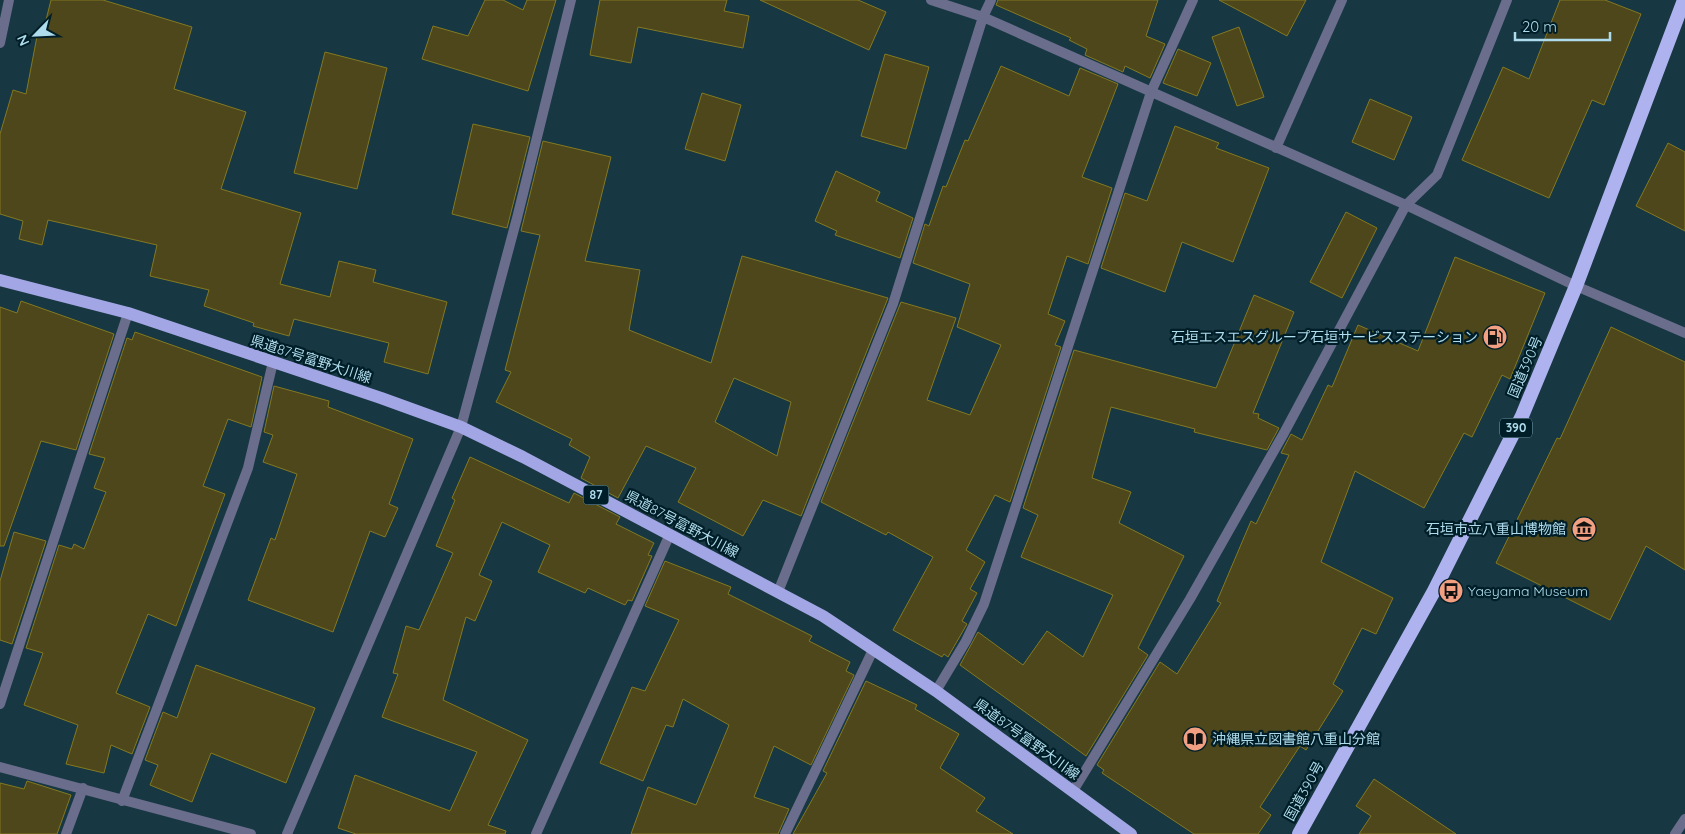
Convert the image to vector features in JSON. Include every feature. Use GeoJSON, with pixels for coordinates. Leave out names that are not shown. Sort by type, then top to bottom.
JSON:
{"type":"FeatureCollection","features":[{"type":"Feature","properties":{"kind":"highway","name":"国道390号"},"geometry":{"type":"LineString","coordinates":[[1298,834],[1434,591],[1522,416],[1576,286],[1684,0]]}},
{"type":"Feature","properties":{"kind":"main road","name":"県道87号富野大川線"},"geometry":{"type":"LineString","coordinates":[[0,280],[128,313],[460,427],[670,534],[823,616],[936,691],[1131,834]]}},
{"type":"Feature","properties":{"kind":"street"},"geometry":{"type":"LineString","coordinates":[[0,42],[9,0]]}},
{"type":"Feature","properties":{"kind":"street"},"geometry":{"type":"LineString","coordinates":[[287,834],[460,427],[517,218],[571,0]]}},
{"type":"Feature","properties":{"kind":"street"},"geometry":{"type":"LineString","coordinates":[[931,0],[983,17],[1406,205],[1576,286],[1685,333]]}},
{"type":"Feature","properties":{"kind":"street"},"geometry":{"type":"LineString","coordinates":[[778,592],[893,304],[983,17],[991,0]]}},
{"type":"Feature","properties":{"kind":"street"},"geometry":{"type":"LineString","coordinates":[[936,691],[966,641],[984,604],[1151,92],[1193,0]]}},
{"type":"Feature","properties":{"kind":"street"},"geometry":{"type":"LineString","coordinates":[[1276,148],[1342,0]]}},
{"type":"Feature","properties":{"kind":"street"},"geometry":{"type":"LineString","coordinates":[[1073,791],[1190,599],[1284,433],[1406,205],[1437,175],[1507,0]]}},
{"type":"Feature","properties":{"kind":"street"},"geometry":{"type":"LineString","coordinates":[[0,704],[128,313]]}},
{"type":"Feature","properties":{"kind":"street"},"geometry":{"type":"LineString","coordinates":[[122,801],[248,468],[273,362]]}},
{"type":"Feature","properties":{"kind":"street"},"geometry":{"type":"LineString","coordinates":[[536,834],[670,534]]}},
{"type":"Feature","properties":{"kind":"street"},"geometry":{"type":"LineString","coordinates":[[785,834],[873,650]]}},
{"type":"Feature","properties":{"kind":"street"},"geometry":{"type":"LineString","coordinates":[[0,767],[251,834]]}},
{"type":"Feature","properties":{"kind":"street"},"geometry":{"type":"LineString","coordinates":[[66,834],[83,788]]}},
{"type":"Feature","properties":{"kind":"street"},"geometry":{"type":"LineString","coordinates":[[1675,834],[1685,819]]}},
{"type":"Feature","properties":{"kind":"building"},"geometry":{"type":"Polygon","coordinates":[[[51,0],[103,0],[192,27],[174,89],[246,112],[221,189],[301,213],[280,284],[330,297],[339,261],[376,270],[373,282],[447,302],[428,374],[384,362],[389,343],[294,319],[289,336],[253,326],[254,323],[204,306],[209,290],[150,276],[157,245],[48,220],[42,245],[19,239],[23,221],[0,214],[0,134],[13,90],[26,94],[38,31],[43,32],[51,0]]]}},
{"type":"Feature","properties":{"kind":"building"},"geometry":{"type":"Polygon","coordinates":[[[485,0],[503,0],[523,10],[527,0],[556,0],[528,91],[422,59],[433,26],[468,36],[485,0]]]}},
{"type":"Feature","properties":{"kind":"building"},"geometry":{"type":"Polygon","coordinates":[[[600,0],[727,0],[724,11],[749,16],[743,48],[638,27],[631,63],[590,55],[600,0]]]}},
{"type":"Feature","properties":{"kind":"building"},"geometry":{"type":"Polygon","coordinates":[[[760,0],[858,0],[886,12],[869,50],[760,0]]]}},
{"type":"Feature","properties":{"kind":"building"},"geometry":{"type":"Polygon","coordinates":[[[998,0],[1158,0],[1146,36],[1165,44],[1150,78],[1125,66],[1123,72],[1085,55],[1087,49],[1069,40],[1071,38],[996,5],[998,0]]]}},
{"type":"Feature","properties":{"kind":"building"},"geometry":{"type":"Polygon","coordinates":[[[1219,0],[1306,0],[1287,36],[1219,0]]]}},
{"type":"Feature","properties":{"kind":"building"},"geometry":{"type":"Polygon","coordinates":[[[1560,0],[1605,0],[1641,14],[1604,105],[1592,100],[1549,198],[1462,160],[1503,67],[1529,79],[1560,0]]]}},
{"type":"Feature","properties":{"kind":"building"},"geometry":{"type":"Polygon","coordinates":[[[1239,27],[1264,97],[1237,106],[1212,37],[1239,27]]]}},
{"type":"Feature","properties":{"kind":"building"},"geometry":{"type":"Polygon","coordinates":[[[1178,49],[1211,63],[1197,96],[1163,83],[1178,49]]]}},
{"type":"Feature","properties":{"kind":"building"},"geometry":{"type":"Polygon","coordinates":[[[325,52],[387,68],[357,189],[294,173],[325,52]]]}},
{"type":"Feature","properties":{"kind":"building"},"geometry":{"type":"Polygon","coordinates":[[[885,54],[929,67],[906,149],[861,136],[885,54]]]}},
{"type":"Feature","properties":{"kind":"building"},"geometry":{"type":"Polygon","coordinates":[[[1001,66],[1069,96],[1080,68],[1118,84],[1082,177],[1112,188],[1088,264],[1067,256],[1048,314],[1065,321],[1055,345],[1061,347],[1010,502],[995,495],[966,550],[985,562],[970,589],[977,593],[962,621],[967,624],[948,657],[944,654],[942,657],[893,630],[933,557],[888,532],[886,535],[821,502],[901,302],[956,318],[927,400],[970,415],[1001,345],[957,327],[970,284],[913,263],[925,224],[929,226],[943,186],[946,187],[965,140],[968,141],[1001,66]]]}},
{"type":"Feature","properties":{"kind":"building"},"geometry":{"type":"Polygon","coordinates":[[[702,93],[741,105],[725,161],[685,149],[702,93]]]}},
{"type":"Feature","properties":{"kind":"building"},"geometry":{"type":"Polygon","coordinates":[[[1370,99],[1412,117],[1394,160],[1352,142],[1370,99]]]}},
{"type":"Feature","properties":{"kind":"building"},"geometry":{"type":"Polygon","coordinates":[[[473,124],[530,137],[507,228],[452,214],[473,124]]]}},
{"type":"Feature","properties":{"kind":"building"},"geometry":{"type":"Polygon","coordinates":[[[1175,126],[1219,143],[1216,148],[1269,168],[1233,262],[1182,242],[1165,292],[1101,268],[1125,193],[1147,201],[1175,126]]]}},
{"type":"Feature","properties":{"kind":"building"},"geometry":{"type":"Polygon","coordinates":[[[543,141],[611,157],[585,261],[640,270],[629,330],[711,363],[742,256],[888,298],[801,516],[763,500],[743,536],[678,502],[696,468],[646,446],[618,498],[581,478],[590,457],[569,445],[572,439],[496,402],[511,372],[505,370],[540,235],[521,231],[543,141]],[[734,378],[715,422],[777,456],[791,402],[734,378]]]}},
{"type":"Feature","properties":{"kind":"building"},"geometry":{"type":"Polygon","coordinates":[[[1668,143],[1685,152],[1685,231],[1636,206],[1668,143]]]}},
{"type":"Feature","properties":{"kind":"building"},"geometry":{"type":"Polygon","coordinates":[[[836,171],[880,192],[876,201],[913,218],[900,258],[835,235],[837,231],[815,221],[836,171]]]}},
{"type":"Feature","properties":{"kind":"building"},"geometry":{"type":"Polygon","coordinates":[[[1346,212],[1377,228],[1342,298],[1310,282],[1346,212]]]}},
{"type":"Feature","properties":{"kind":"building"},"geometry":{"type":"Polygon","coordinates":[[[1455,257],[1545,293],[1510,379],[1502,375],[1472,437],[1464,433],[1424,508],[1355,471],[1321,562],[1393,598],[1376,634],[1362,628],[1333,684],[1343,691],[1306,750],[1300,746],[1260,807],[1271,815],[1258,834],[1194,834],[1102,773],[1104,770],[1097,765],[1160,662],[1177,674],[1221,603],[1217,601],[1251,521],[1256,524],[1289,455],[1281,453],[1291,434],[1302,440],[1328,385],[1332,387],[1358,325],[1418,351],[1455,257]]]}},
{"type":"Feature","properties":{"kind":"building"},"geometry":{"type":"Polygon","coordinates":[[[1254,295],[1294,312],[1253,413],[1259,414],[1258,418],[1279,428],[1267,450],[1194,432],[1195,429],[1111,407],[1092,478],[1131,492],[1119,523],[1184,556],[1138,648],[1148,655],[1086,756],[960,665],[978,632],[1023,665],[1047,631],[1083,657],[1113,595],[1021,557],[1038,515],[1023,508],[1074,350],[1216,388],[1254,295]]]}},
{"type":"Feature","properties":{"kind":"building"},"geometry":{"type":"Polygon","coordinates":[[[21,301],[114,334],[76,450],[41,441],[4,546],[0,546],[0,307],[17,313],[21,301]]]}},
{"type":"Feature","properties":{"kind":"building"},"geometry":{"type":"Polygon","coordinates":[[[1611,327],[1685,362],[1685,570],[1646,546],[1610,620],[1496,563],[1557,438],[1560,439],[1611,327]]]}},
{"type":"Feature","properties":{"kind":"building"},"geometry":{"type":"Polygon","coordinates":[[[135,332],[262,377],[251,427],[228,419],[203,486],[225,494],[176,626],[148,614],[116,693],[150,707],[132,754],[111,745],[104,773],[66,764],[78,725],[24,705],[43,653],[26,648],[59,545],[72,549],[74,544],[84,549],[106,492],[94,488],[105,458],[89,454],[127,338],[132,340],[135,332]]]}},
{"type":"Feature","properties":{"kind":"building"},"geometry":{"type":"Polygon","coordinates":[[[274,386],[329,401],[328,407],[413,439],[389,504],[398,508],[385,537],[370,531],[333,632],[248,600],[271,538],[275,540],[297,474],[263,462],[273,435],[264,432],[274,386]]]}},
{"type":"Feature","properties":{"kind":"building"},"geometry":{"type":"Polygon","coordinates":[[[470,457],[569,503],[574,493],[620,517],[616,524],[654,543],[648,555],[652,556],[632,601],[628,600],[625,605],[588,588],[585,593],[538,572],[550,545],[502,522],[479,575],[492,581],[475,621],[466,617],[443,700],[528,740],[488,825],[506,831],[505,834],[356,834],[338,828],[355,775],[450,811],[477,752],[382,717],[398,674],[393,673],[406,626],[419,630],[453,553],[436,546],[455,500],[452,498],[470,457]]]}},
{"type":"Feature","properties":{"kind":"building"},"geometry":{"type":"Polygon","coordinates":[[[14,532],[46,541],[12,644],[0,640],[0,581],[14,532]]]}},
{"type":"Feature","properties":{"kind":"building"},"geometry":{"type":"Polygon","coordinates":[[[665,561],[731,587],[728,594],[812,636],[809,641],[850,662],[846,671],[854,675],[811,765],[774,746],[754,797],[789,809],[778,834],[631,834],[648,787],[696,805],[729,725],[683,699],[673,727],[666,725],[643,781],[600,763],[632,687],[645,691],[679,620],[645,606],[665,561]]]}},
{"type":"Feature","properties":{"kind":"building"},"geometry":{"type":"Polygon","coordinates":[[[196,665],[315,708],[286,783],[211,753],[192,802],[150,785],[158,765],[145,760],[163,712],[177,718],[196,665]]]}},
{"type":"Feature","properties":{"kind":"building"},"geometry":{"type":"Polygon","coordinates":[[[866,681],[917,705],[915,709],[959,734],[940,768],[985,798],[976,811],[1013,834],[793,834],[827,773],[823,771],[866,681]]]}},
{"type":"Feature","properties":{"kind":"building"},"geometry":{"type":"Polygon","coordinates":[[[1374,779],[1456,834],[1359,834],[1371,816],[1356,806],[1374,779]]]}},
{"type":"Feature","properties":{"kind":"building"},"geometry":{"type":"Polygon","coordinates":[[[27,781],[71,795],[57,834],[0,834],[0,783],[24,789],[27,781]]]}},
{"type":"Feature","properties":{"kind":"place","name":"石垣エスエスグループ石垣サービスステーション"},"geometry":{"type":"Point","coordinates":[1495,337]}},
{"type":"Feature","properties":{"kind":"place","name":"石垣市立八重山博物館"},"geometry":{"type":"Point","coordinates":[1584,529]}},
{"type":"Feature","properties":{"kind":"place","name":"Yaeyama Museum"},"geometry":{"type":"Point","coordinates":[1451,591]}},
{"type":"Feature","properties":{"kind":"place","name":"沖縄県立図書館八重山分館"},"geometry":{"type":"Point","coordinates":[1195,739]}}]}
